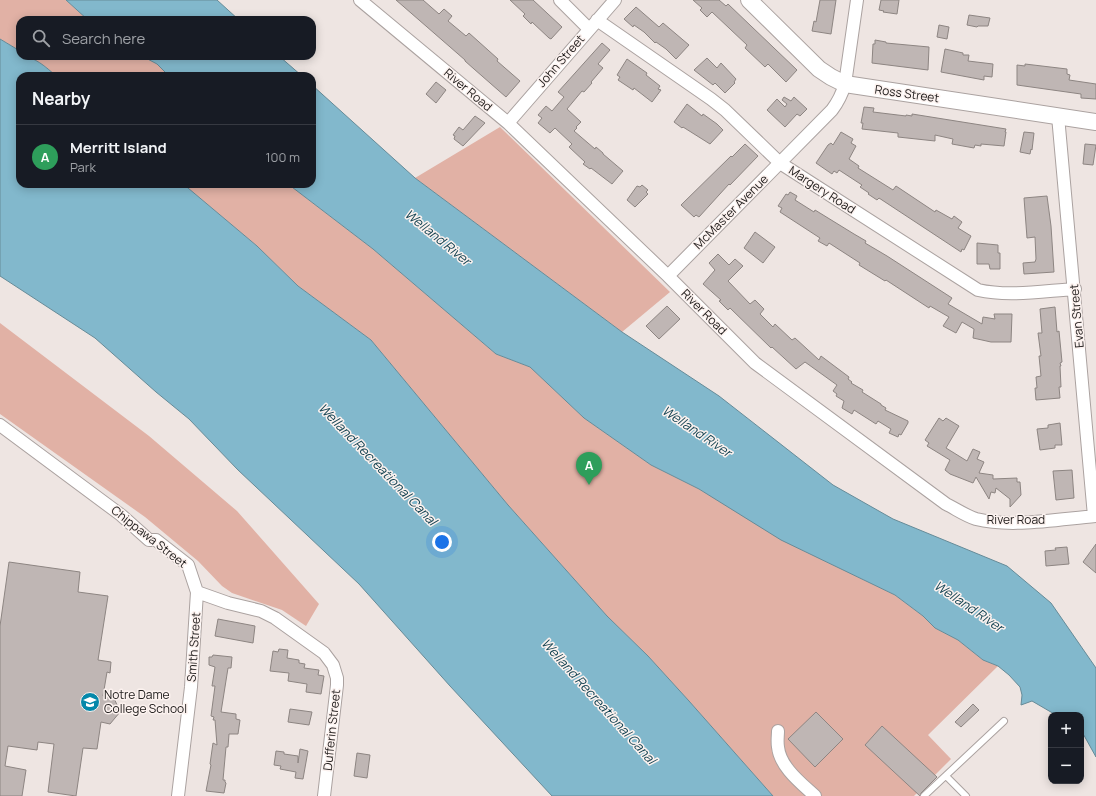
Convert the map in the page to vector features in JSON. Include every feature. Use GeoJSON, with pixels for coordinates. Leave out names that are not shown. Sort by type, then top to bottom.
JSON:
{"type":"FeatureCollection","features":[{"type":"Feature","properties":{"kind":"street","name":"Margery Road"},"geometry":{"type":"LineString","coordinates":[[560,0],[593,24],[711,99],[725,110],[780,163],[978,290],[991,293],[1008,293],[1075,289]]}},
{"type":"Feature","properties":{"kind":"street","name":"John Street"},"geometry":{"type":"LineString","coordinates":[[508,123],[615,0]]}},
{"type":"Feature","properties":{"kind":"street","name":"Ross Street"},"geometry":{"type":"LineString","coordinates":[[749,0],[819,69],[844,84],[1096,122]]}},
{"type":"Feature","properties":{"kind":"street","name":"McMaster Avenue"},"geometry":{"type":"LineString","coordinates":[[668,276],[832,110],[842,93],[857,0]]}},
{"type":"Feature","properties":{"kind":"street","name":"River Road"},"geometry":{"type":"LineString","coordinates":[[368,2],[508,123],[668,276],[746,354],[771,376],[946,504],[976,518],[992,522],[1032,521],[1095,516]]}},
{"type":"Feature","properties":{"kind":"street","name":"Evan Street"},"geometry":{"type":"LineString","coordinates":[[1058,116],[1095,516]]}},
{"type":"Feature","properties":{"kind":"street","name":"Chippawa Street"},"geometry":{"type":"LineString","coordinates":[[0,425],[121,515],[149,540],[156,540],[188,565],[197,592]]}},
{"type":"Feature","properties":{"kind":"street","name":"Dufferin Street"},"geometry":{"type":"LineString","coordinates":[[197,592],[228,603],[261,611],[275,618],[324,653],[333,665],[338,685],[324,796]]}},
{"type":"Feature","properties":{"kind":"street","name":"Smith Street"},"geometry":{"type":"LineString","coordinates":[[178,796],[191,687],[197,592]]}},
{"type":"Feature","properties":{"kind":"street"},"geometry":{"type":"LineString","coordinates":[[778,731],[778,748],[780,757],[787,768],[814,796]]}},
{"type":"Feature","properties":{"kind":"lane"},"geometry":{"type":"LineString","coordinates":[[924,796],[1004,721]]}},
{"type":"Feature","properties":{"kind":"lane"},"geometry":{"type":"LineString","coordinates":[[946,776],[966,796]]}},
{"type":"Feature","properties":{"kind":"shaded area"},"geometry":{"type":"Polygon","coordinates":[[[0,0],[66,0],[84,16],[16,16],[16,49],[0,39],[0,0]]]}},
{"type":"Feature","properties":{"kind":"shaded area"},"geometry":{"type":"Polygon","coordinates":[[[35,60],[150,60],[157,64],[165,72],[52,72],[35,60]]]}},
{"type":"Feature","properties":{"kind":"shaded area"},"geometry":{"type":"Polygon","coordinates":[[[500,127],[670,292],[622,332],[415,178],[500,127]]]}},
{"type":"Feature","properties":{"kind":"shaded area"},"geometry":{"type":"Polygon","coordinates":[[[188,188],[293,188],[373,249],[496,354],[530,367],[584,418],[651,465],[699,489],[803,550],[895,595],[923,616],[935,628],[958,640],[983,660],[998,666],[928,735],[951,759],[914,796],[773,796],[689,701],[648,656],[607,616],[508,505],[371,340],[298,286],[257,246],[188,188]]]}},
{"type":"Feature","properties":{"kind":"shaded area"},"geometry":{"type":"Polygon","coordinates":[[[0,323],[149,436],[237,511],[319,604],[306,626],[282,610],[232,593],[222,586],[198,561],[145,517],[0,414],[0,323]]]}},
{"type":"Feature","properties":{"kind":"water"},"geometry":{"type":"Polygon","coordinates":[[[66,0],[217,0],[235,16],[84,16],[66,0]]]}},
{"type":"Feature","properties":{"kind":"water","name":"Welland Recreational Canal"},"geometry":{"type":"Polygon","coordinates":[[[0,39],[16,49],[16,60],[35,60],[51,72],[16,72],[16,188],[188,188],[257,246],[298,286],[371,340],[508,505],[607,616],[648,656],[689,701],[773,796],[552,796],[450,686],[359,584],[238,470],[189,419],[95,338],[0,276],[0,39]]]}},
{"type":"Feature","properties":{"kind":"water"},"geometry":{"type":"Polygon","coordinates":[[[150,60],[284,60],[297,72],[165,72],[157,64],[150,60]]]}},
{"type":"Feature","properties":{"kind":"water","name":"Welland River"},"geometry":{"type":"Polygon","coordinates":[[[316,89],[415,178],[622,332],[719,396],[833,485],[893,519],[1007,566],[1051,603],[1096,668],[1096,757],[1084,735],[1084,712],[1051,712],[1032,701],[1021,705],[1022,695],[1020,687],[1009,675],[998,666],[983,660],[958,640],[935,628],[923,616],[895,595],[781,540],[699,489],[651,465],[584,418],[530,367],[496,354],[373,249],[293,188],[316,188],[316,89]]]}},
{"type":"Feature","properties":{"kind":"building"},"geometry":{"type":"Polygon","coordinates":[[[396,0],[423,0],[439,14],[444,9],[452,16],[448,21],[466,36],[469,33],[520,81],[506,97],[396,0]]]}},
{"type":"Feature","properties":{"kind":"building"},"geometry":{"type":"Polygon","coordinates":[[[510,0],[533,0],[562,27],[551,39],[549,38],[532,22],[531,24],[523,16],[525,14],[510,0]]]}},
{"type":"Feature","properties":{"kind":"building"},"geometry":{"type":"Polygon","coordinates":[[[693,0],[719,0],[726,6],[728,4],[797,70],[786,82],[768,64],[765,67],[745,48],[747,45],[712,12],[707,17],[700,10],[702,8],[693,0]]]}},
{"type":"Feature","properties":{"kind":"building"},"geometry":{"type":"Polygon","coordinates":[[[820,0],[836,0],[831,34],[812,31],[814,21],[816,22],[820,0]]]}},
{"type":"Feature","properties":{"kind":"building"},"geometry":{"type":"Polygon","coordinates":[[[881,0],[899,0],[897,14],[879,10],[881,0]]]}},
{"type":"Feature","properties":{"kind":"building"},"geometry":{"type":"Polygon","coordinates":[[[636,7],[659,27],[663,23],[689,45],[676,59],[666,49],[656,42],[655,43],[644,32],[634,25],[633,27],[624,19],[636,7]]]}},
{"type":"Feature","properties":{"kind":"building"},"geometry":{"type":"Polygon","coordinates":[[[969,15],[990,18],[988,26],[977,27],[967,25],[969,15]]]}},
{"type":"Feature","properties":{"kind":"building"},"geometry":{"type":"Polygon","coordinates":[[[939,25],[949,27],[947,39],[937,37],[939,25]]]}},
{"type":"Feature","properties":{"kind":"building"},"geometry":{"type":"Polygon","coordinates":[[[875,40],[886,43],[929,47],[928,70],[872,63],[873,44],[875,44],[875,40]]]}},
{"type":"Feature","properties":{"kind":"building"},"geometry":{"type":"Polygon","coordinates":[[[602,43],[610,50],[598,64],[603,68],[591,82],[592,83],[584,92],[582,91],[567,109],[581,122],[574,131],[595,149],[596,147],[623,171],[612,184],[591,168],[590,169],[583,164],[585,162],[569,147],[572,144],[555,128],[550,133],[538,123],[542,118],[538,115],[546,106],[552,111],[564,97],[558,92],[602,43]]]}},
{"type":"Feature","properties":{"kind":"building"},"geometry":{"type":"Polygon","coordinates":[[[945,49],[963,53],[963,55],[969,55],[968,61],[993,64],[992,77],[984,76],[984,80],[941,72],[945,49]]]}},
{"type":"Feature","properties":{"kind":"building"},"geometry":{"type":"Polygon","coordinates":[[[707,58],[717,68],[721,63],[736,79],[734,82],[735,83],[725,93],[715,83],[713,85],[694,70],[707,58]]]}},
{"type":"Feature","properties":{"kind":"building"},"geometry":{"type":"Polygon","coordinates":[[[627,59],[647,73],[646,75],[660,86],[658,89],[661,90],[652,102],[634,88],[633,90],[618,80],[620,77],[617,75],[627,59]]]}},
{"type":"Feature","properties":{"kind":"building"},"geometry":{"type":"Polygon","coordinates":[[[1025,64],[1067,69],[1067,74],[1070,75],[1069,80],[1096,84],[1096,99],[1081,98],[1081,94],[1017,85],[1017,65],[1025,66],[1025,64]]]}},
{"type":"Feature","properties":{"kind":"building"},"geometry":{"type":"Polygon","coordinates":[[[436,82],[446,90],[436,103],[426,94],[436,82]]]}},
{"type":"Feature","properties":{"kind":"building"},"geometry":{"type":"Polygon","coordinates":[[[784,97],[791,101],[794,97],[807,109],[800,116],[797,114],[785,127],[767,110],[777,99],[785,107],[787,104],[782,100],[784,97]]]}},
{"type":"Feature","properties":{"kind":"building"},"geometry":{"type":"Polygon","coordinates":[[[687,104],[702,116],[703,114],[717,124],[723,130],[710,144],[674,122],[687,104]]]}},
{"type":"Feature","properties":{"kind":"building"},"geometry":{"type":"Polygon","coordinates":[[[864,107],[874,108],[873,112],[906,116],[912,116],[912,114],[1006,129],[1004,146],[981,144],[981,146],[975,145],[974,148],[952,144],[953,139],[935,135],[935,141],[898,137],[898,133],[862,129],[863,123],[861,123],[864,107]]]}},
{"type":"Feature","properties":{"kind":"building"},"geometry":{"type":"Polygon","coordinates":[[[475,116],[485,123],[463,146],[454,139],[455,136],[453,135],[459,127],[463,130],[475,116]]]}},
{"type":"Feature","properties":{"kind":"building"},"geometry":{"type":"Polygon","coordinates":[[[841,132],[853,139],[851,143],[856,146],[849,159],[859,166],[858,168],[893,190],[896,186],[935,212],[936,210],[952,219],[954,216],[962,222],[958,228],[971,236],[964,250],[962,249],[961,252],[879,198],[877,200],[860,187],[862,185],[839,170],[837,173],[834,171],[832,174],[816,163],[828,145],[831,143],[833,145],[841,132]]]}},
{"type":"Feature","properties":{"kind":"building"},"geometry":{"type":"Polygon","coordinates":[[[1024,132],[1034,133],[1032,150],[1031,149],[1030,154],[1020,152],[1024,132]]]}},
{"type":"Feature","properties":{"kind":"building"},"geometry":{"type":"Polygon","coordinates":[[[745,144],[758,156],[730,185],[729,184],[699,217],[696,215],[694,217],[681,205],[745,144]]]}},
{"type":"Feature","properties":{"kind":"building"},"geometry":{"type":"Polygon","coordinates":[[[1085,144],[1096,145],[1093,165],[1083,164],[1085,144]]]}},
{"type":"Feature","properties":{"kind":"building"},"geometry":{"type":"Polygon","coordinates":[[[642,185],[648,190],[646,192],[648,194],[635,207],[627,200],[637,186],[640,187],[642,185]]]}},
{"type":"Feature","properties":{"kind":"building"},"geometry":{"type":"Polygon","coordinates":[[[790,192],[797,196],[795,200],[814,212],[815,210],[866,241],[865,243],[952,298],[948,304],[982,324],[983,317],[995,319],[994,314],[1012,314],[1011,342],[991,342],[973,338],[974,329],[962,322],[956,333],[943,326],[949,317],[930,306],[929,308],[886,280],[885,281],[859,265],[860,263],[829,243],[827,246],[818,241],[820,238],[780,212],[782,208],[778,206],[786,194],[788,195],[790,192]]]}},
{"type":"Feature","properties":{"kind":"building"},"geometry":{"type":"Polygon","coordinates":[[[1047,196],[1051,226],[1054,272],[1024,274],[1023,263],[1035,262],[1036,259],[1035,237],[1027,238],[1024,198],[1047,196]]]}},
{"type":"Feature","properties":{"kind":"building"},"geometry":{"type":"Polygon","coordinates":[[[755,232],[775,247],[763,263],[744,248],[755,232]]]}},
{"type":"Feature","properties":{"kind":"building"},"geometry":{"type":"Polygon","coordinates":[[[977,243],[998,245],[998,253],[1000,253],[1000,269],[990,269],[989,264],[977,264],[977,243]]]}},
{"type":"Feature","properties":{"kind":"building"},"geometry":{"type":"Polygon","coordinates":[[[718,254],[729,265],[735,259],[743,266],[728,281],[750,304],[755,300],[764,309],[760,314],[773,327],[775,324],[792,340],[795,338],[819,360],[821,356],[849,377],[848,379],[852,382],[851,383],[863,390],[862,392],[886,408],[885,410],[908,421],[901,435],[899,434],[898,437],[889,433],[891,429],[878,421],[876,424],[854,410],[852,414],[842,408],[844,401],[836,396],[837,394],[833,391],[837,385],[805,362],[796,369],[772,347],[771,348],[730,308],[728,310],[719,301],[721,300],[703,284],[715,270],[709,263],[718,254]]]}},
{"type":"Feature","properties":{"kind":"building"},"geometry":{"type":"Polygon","coordinates":[[[667,306],[680,319],[659,339],[646,326],[667,306]]]}},
{"type":"Feature","properties":{"kind":"building"},"geometry":{"type":"Polygon","coordinates":[[[1055,307],[1062,362],[1060,363],[1060,398],[1036,400],[1036,377],[1041,376],[1039,356],[1041,356],[1038,333],[1042,333],[1040,309],[1055,307]]]}},
{"type":"Feature","properties":{"kind":"building"},"geometry":{"type":"Polygon","coordinates":[[[939,418],[943,421],[946,418],[959,426],[946,448],[967,461],[973,449],[980,452],[977,459],[984,462],[979,473],[993,475],[993,479],[1017,478],[1017,482],[1020,482],[1021,495],[1010,507],[1010,499],[996,488],[995,493],[991,492],[989,499],[976,477],[973,483],[950,474],[945,470],[950,460],[927,446],[929,443],[925,440],[939,418]]]}},
{"type":"Feature","properties":{"kind":"building"},"geometry":{"type":"Polygon","coordinates":[[[1060,423],[1062,445],[1055,445],[1055,448],[1040,450],[1037,429],[1048,428],[1048,425],[1060,423]]]}},
{"type":"Feature","properties":{"kind":"building"},"geometry":{"type":"Polygon","coordinates":[[[1072,470],[1074,498],[1056,500],[1053,471],[1072,470]]]}},
{"type":"Feature","properties":{"kind":"building"},"geometry":{"type":"Polygon","coordinates":[[[1096,544],[1096,573],[1083,562],[1096,544]]]}},
{"type":"Feature","properties":{"kind":"building"},"geometry":{"type":"Polygon","coordinates":[[[1067,547],[1069,564],[1046,566],[1045,551],[1067,547]]]}},
{"type":"Feature","properties":{"kind":"building"},"geometry":{"type":"Polygon","coordinates":[[[9,562],[80,572],[78,592],[108,596],[98,660],[111,662],[110,673],[107,672],[103,696],[114,698],[120,712],[110,724],[101,722],[97,749],[83,748],[76,796],[48,792],[54,744],[38,742],[37,750],[8,746],[5,766],[26,770],[22,796],[0,796],[0,626],[9,562]]]}},
{"type":"Feature","properties":{"kind":"building"},"geometry":{"type":"Polygon","coordinates":[[[218,619],[255,626],[253,643],[215,636],[218,619]]]}},
{"type":"Feature","properties":{"kind":"building"},"geometry":{"type":"Polygon","coordinates":[[[279,649],[288,650],[287,658],[299,660],[299,663],[305,664],[304,668],[319,670],[318,675],[324,676],[321,694],[306,692],[307,684],[288,681],[289,673],[270,671],[273,651],[278,652],[279,649]]]}},
{"type":"Feature","properties":{"kind":"building"},"geometry":{"type":"Polygon","coordinates":[[[213,655],[232,657],[231,668],[228,668],[221,712],[236,714],[236,719],[240,720],[238,734],[229,734],[228,747],[226,747],[223,780],[225,780],[226,783],[224,793],[206,791],[213,743],[217,745],[215,720],[213,720],[214,717],[211,716],[215,686],[212,686],[215,667],[209,665],[209,657],[212,657],[213,655]]]}},
{"type":"Feature","properties":{"kind":"building"},"geometry":{"type":"Polygon","coordinates":[[[973,704],[979,710],[961,727],[955,722],[973,704]]]}},
{"type":"Feature","properties":{"kind":"building"},"geometry":{"type":"Polygon","coordinates":[[[290,709],[312,712],[309,725],[288,722],[290,709]]]}},
{"type":"Feature","properties":{"kind":"building"},"geometry":{"type":"Polygon","coordinates":[[[816,712],[843,739],[815,767],[788,739],[816,712]]]}},
{"type":"Feature","properties":{"kind":"building"},"geometry":{"type":"Polygon","coordinates":[[[882,726],[937,777],[921,793],[920,796],[865,745],[882,726]]]}},
{"type":"Feature","properties":{"kind":"building"},"geometry":{"type":"Polygon","coordinates":[[[300,749],[308,751],[303,779],[295,778],[296,772],[280,769],[281,766],[274,765],[276,751],[298,756],[298,763],[300,749]]]}},
{"type":"Feature","properties":{"kind":"building"},"geometry":{"type":"Polygon","coordinates":[[[357,753],[370,755],[367,778],[354,776],[357,753]]]}},
{"type":"Feature","properties":{"kind":"place","name":"Merritt Island"},"geometry":{"type":"Point","coordinates":[589,485]}},
{"type":"Feature","properties":{"kind":"place","name":"Notre Dame College School"},"geometry":{"type":"Point","coordinates":[90,702]}}]}
